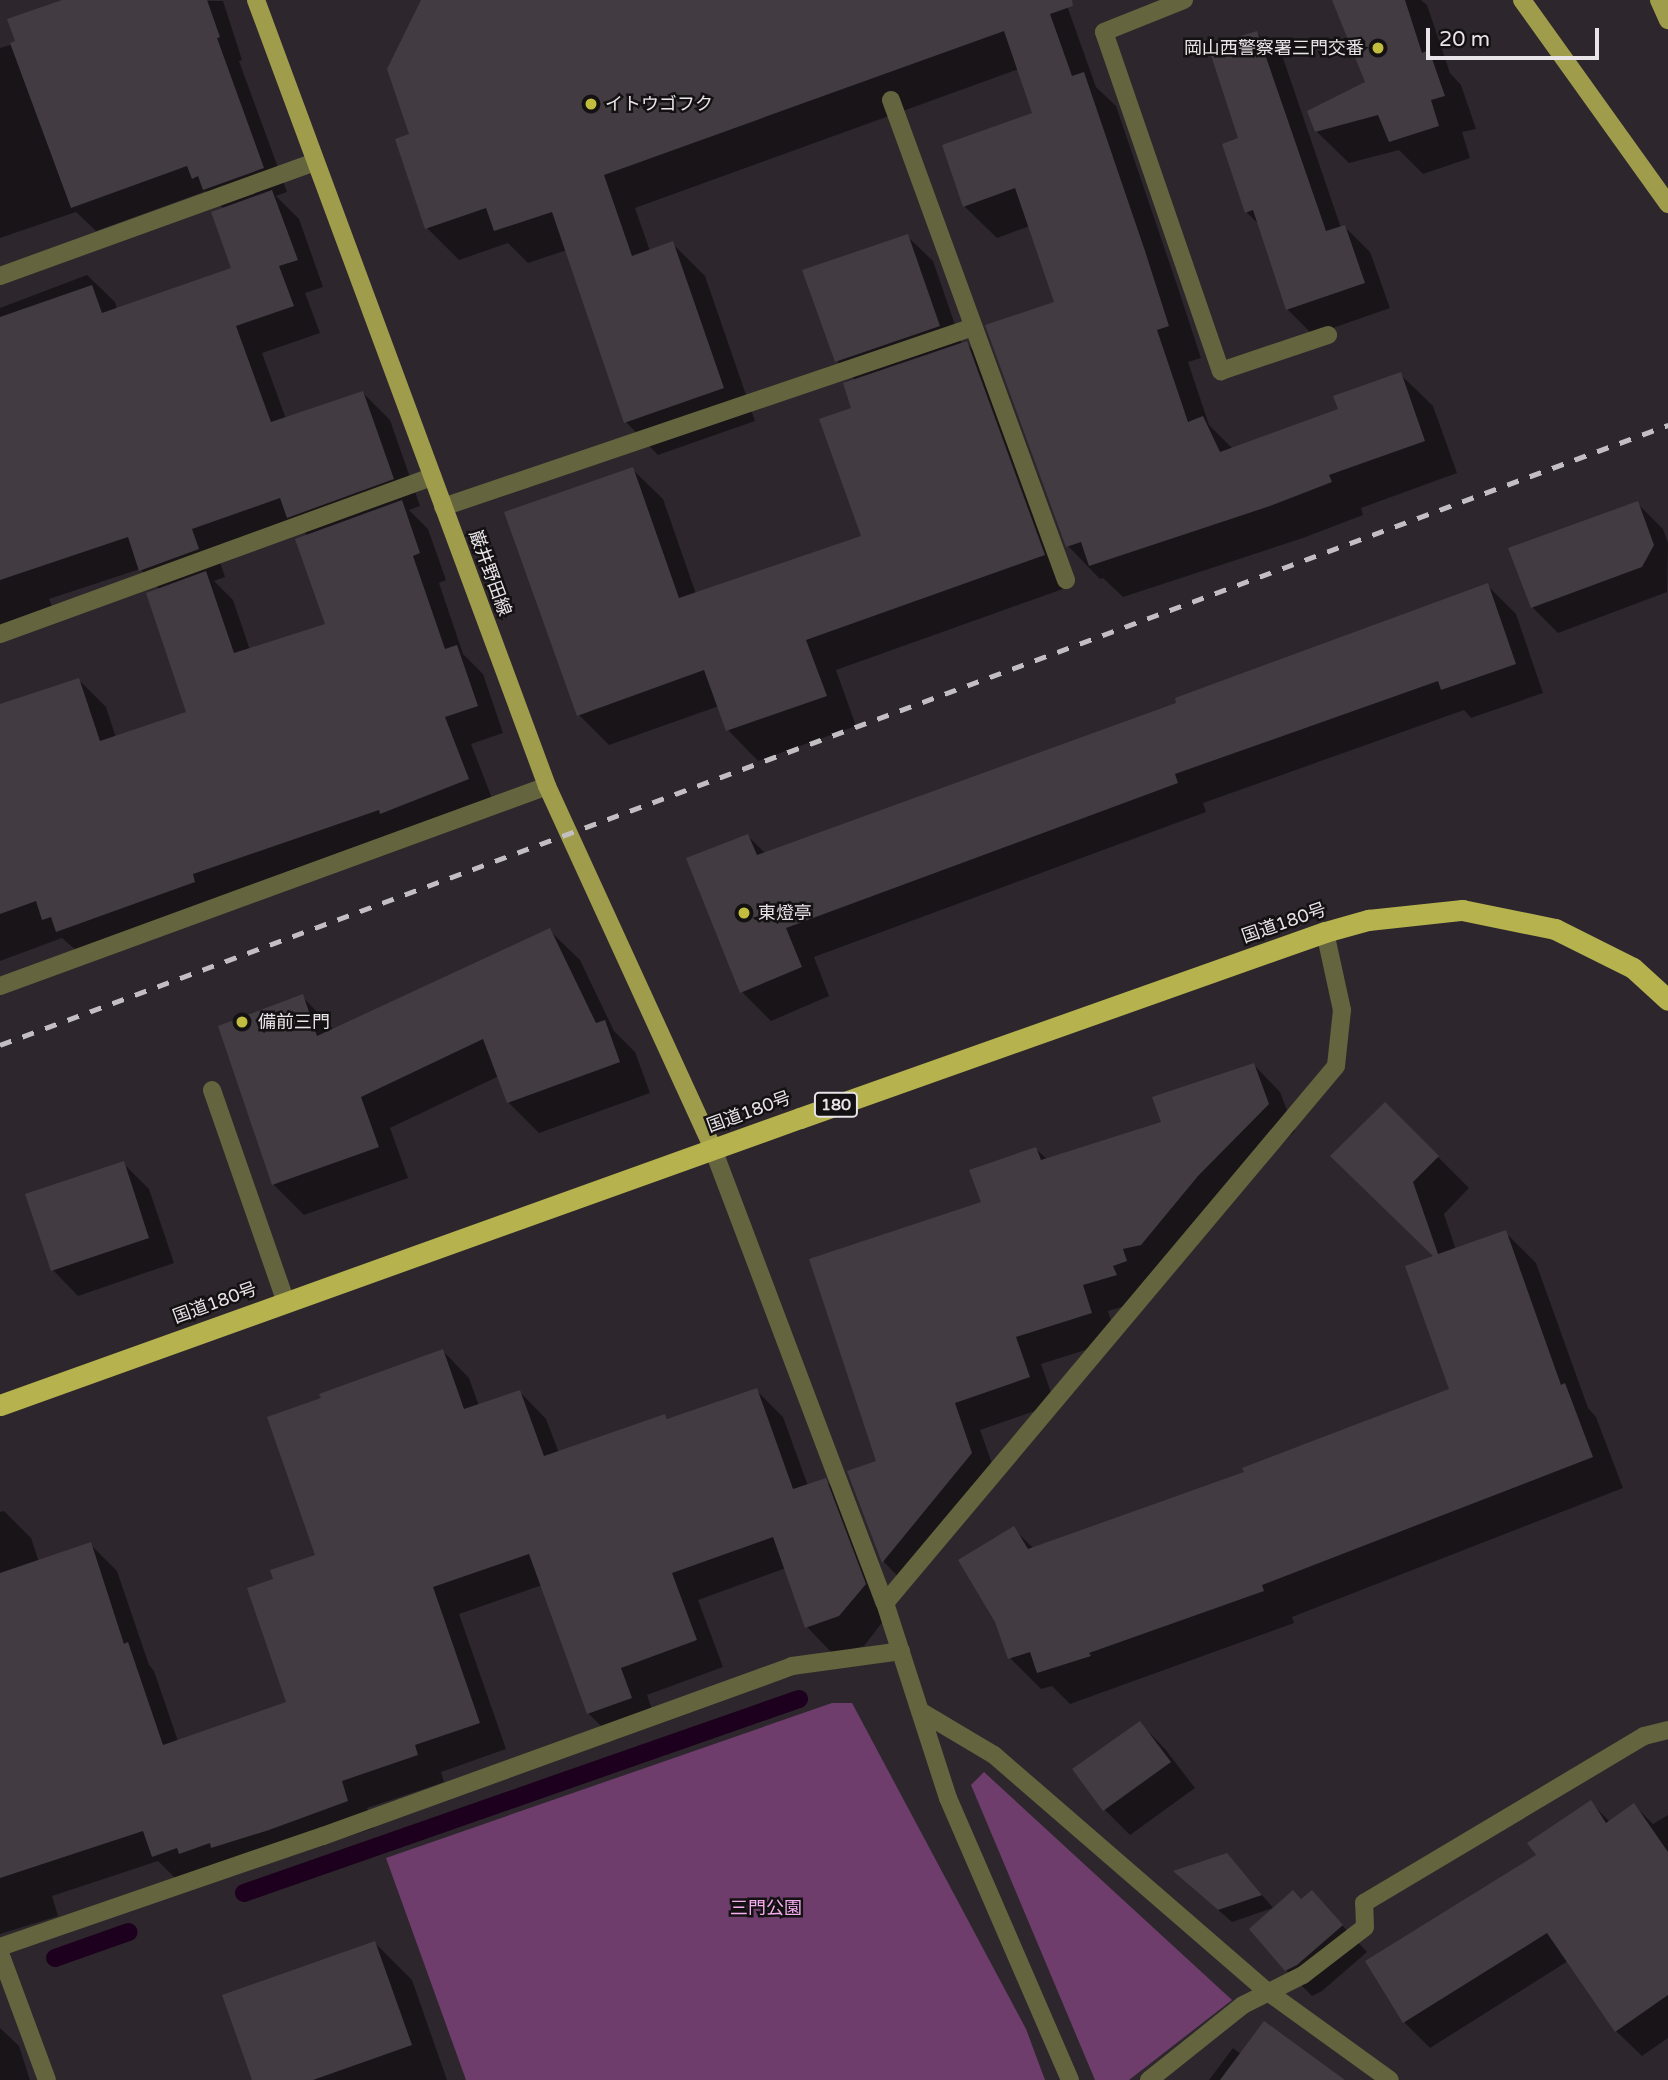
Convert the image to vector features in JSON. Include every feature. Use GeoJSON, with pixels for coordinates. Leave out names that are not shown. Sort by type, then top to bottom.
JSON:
{"type":"FeatureCollection","features":[{"type":"Feature","properties":{"kind":"highway","name":"国道180号"},"geometry":{"type":"LineString","coordinates":[[0,1405],[1325,932],[1368,920],[1462,910],[1555,929],[1633,968],[1668,1000]]}},
{"type":"Feature","properties":{"kind":"main road","name":"巌井野田線"},"geometry":{"type":"LineString","coordinates":[[256,0],[547,786],[713,1149]]}},
{"type":"Feature","properties":{"kind":"main road"},"geometry":{"type":"LineString","coordinates":[[1522,0],[1668,204]]}},
{"type":"Feature","properties":{"kind":"main road"},"geometry":{"type":"LineString","coordinates":[[1659,0],[1668,20]]}},
{"type":"Feature","properties":{"kind":"street"},"geometry":{"type":"LineString","coordinates":[[1184,0],[1104,32],[1222,370],[1328,335]]}},
{"type":"Feature","properties":{"kind":"street"},"geometry":{"type":"LineString","coordinates":[[891,100],[1066,580]]}},
{"type":"Feature","properties":{"kind":"street"},"geometry":{"type":"LineString","coordinates":[[0,276],[315,162]]}},
{"type":"Feature","properties":{"kind":"street"},"geometry":{"type":"LineString","coordinates":[[443,507],[973,327]]}},
{"type":"Feature","properties":{"kind":"street"},"geometry":{"type":"LineString","coordinates":[[0,634],[432,477]]}},
{"type":"Feature","properties":{"kind":"street"},"geometry":{"type":"LineString","coordinates":[[0,986],[547,786]]}},
{"type":"Feature","properties":{"kind":"street"},"geometry":{"type":"LineString","coordinates":[[885,1603],[1336,1066],[1342,1010],[1325,932]]}},
{"type":"Feature","properties":{"kind":"street"},"geometry":{"type":"LineString","coordinates":[[212,1090],[286,1302]]}},
{"type":"Feature","properties":{"kind":"street"},"geometry":{"type":"LineString","coordinates":[[713,1149],[885,1603],[948,1798],[1070,2080]]}},
{"type":"Feature","properties":{"kind":"street"},"geometry":{"type":"LineString","coordinates":[[0,1947],[323,1836],[792,1666],[901,1651]]}},
{"type":"Feature","properties":{"kind":"street"},"geometry":{"type":"LineString","coordinates":[[920,1711],[994,1755],[1268,1992],[1390,2080]]}},
{"type":"Feature","properties":{"kind":"street"},"geometry":{"type":"LineString","coordinates":[[1149,2080],[1243,2005],[1303,1975],[1364,1927],[1364,1903],[1644,1736],[1668,1730]]}},
{"type":"Feature","properties":{"kind":"street"},"geometry":{"type":"LineString","coordinates":[[0,1952],[47,2080]]}},
{"type":"Feature","properties":{"kind":"green space","name":"三門公園"},"geometry":{"type":"Polygon","coordinates":[[[832,1703],[852,1703],[1026,2029],[1045,2080],[466,2080],[386,1858],[832,1703]]]}},
{"type":"Feature","properties":{"kind":"green space"},"geometry":{"type":"Polygon","coordinates":[[[984,1772],[1232,2000],[1129,2080],[1095,2080],[971,1785],[984,1772]]]}},
{"type":"Feature","properties":{"kind":"building"},"geometry":{"type":"Polygon","coordinates":[[[62,0],[207,0],[220,37],[217,38],[264,168],[203,190],[198,176],[192,179],[187,166],[71,208],[10,43],[15,41],[7,19],[62,0]]]}},
{"type":"Feature","properties":{"kind":"building"},"geometry":{"type":"Polygon","coordinates":[[[421,0],[1072,0],[1073,6],[1050,14],[1072,76],[1084,72],[1145,251],[1169,326],[1157,330],[1188,422],[1203,416],[1220,452],[1338,409],[1333,396],[1401,372],[1425,441],[1329,475],[1332,482],[1270,506],[1089,566],[1081,542],[1066,547],[985,325],[1054,302],[1015,188],[963,207],[942,145],[1032,113],[1004,31],[604,175],[632,256],[673,241],[724,388],[624,423],[552,212],[494,231],[486,208],[425,229],[395,139],[409,134],[387,69],[421,0]]]}},
{"type":"Feature","properties":{"kind":"building"},"geometry":{"type":"Polygon","coordinates":[[[1332,0],[1405,0],[1422,53],[1429,50],[1445,96],[1431,100],[1439,126],[1389,142],[1378,115],[1315,132],[1307,111],[1365,82],[1332,0]]]}},
{"type":"Feature","properties":{"kind":"building"},"geometry":{"type":"Polygon","coordinates":[[[1257,31],[1326,231],[1345,225],[1365,283],[1286,310],[1253,210],[1245,213],[1222,144],[1238,138],[1208,46],[1257,31]]]}},
{"type":"Feature","properties":{"kind":"building"},"geometry":{"type":"Polygon","coordinates":[[[272,190],[298,260],[279,266],[294,306],[236,326],[271,422],[363,391],[394,479],[287,518],[280,498],[192,529],[199,549],[139,571],[128,537],[0,580],[0,317],[92,285],[102,313],[231,268],[211,212],[272,190]]]}},
{"type":"Feature","properties":{"kind":"building"},"geometry":{"type":"Polygon","coordinates":[[[908,234],[940,326],[835,362],[802,270],[908,234]]]}},
{"type":"Feature","properties":{"kind":"building"},"geometry":{"type":"Polygon","coordinates":[[[967,341],[1045,555],[806,640],[827,696],[726,731],[704,670],[577,716],[504,512],[633,467],[679,598],[861,536],[819,419],[851,408],[843,383],[967,341]]]}},
{"type":"Feature","properties":{"kind":"building"},"geometry":{"type":"Polygon","coordinates":[[[402,500],[420,553],[413,556],[445,649],[457,645],[478,706],[445,717],[469,779],[380,814],[379,810],[193,874],[195,882],[56,932],[51,917],[42,920],[36,901],[0,914],[0,704],[79,678],[100,741],[186,712],[146,593],[206,571],[234,653],[325,624],[295,539],[402,500]]]}},
{"type":"Feature","properties":{"kind":"building"},"geometry":{"type":"Polygon","coordinates":[[[1638,501],[1654,545],[1642,567],[1531,608],[1508,548],[1638,501]]]}},
{"type":"Feature","properties":{"kind":"building"},"geometry":{"type":"Polygon","coordinates":[[[1488,583],[1516,664],[1441,690],[1438,681],[1175,774],[1178,783],[786,928],[802,967],[740,993],[686,858],[748,834],[757,855],[1176,703],[1175,698],[1488,583]]]}},
{"type":"Feature","properties":{"kind":"building"},"geometry":{"type":"Polygon","coordinates":[[[550,928],[596,1023],[605,1020],[620,1062],[507,1103],[483,1039],[361,1097],[379,1147],[272,1185],[218,1026],[303,994],[317,1036],[550,928]]]}},
{"type":"Feature","properties":{"kind":"building"},"geometry":{"type":"Polygon","coordinates":[[[1254,1063],[1269,1104],[1198,1176],[1141,1245],[1123,1249],[1127,1261],[1113,1266],[1117,1275],[1083,1285],[1092,1313],[1016,1337],[1030,1377],[955,1403],[972,1453],[882,1563],[847,1471],[876,1461],[809,1259],[981,1202],[969,1170],[1036,1147],[1041,1160],[1161,1122],[1152,1097],[1254,1063]]]}},
{"type":"Feature","properties":{"kind":"building"},"geometry":{"type":"Polygon","coordinates":[[[1385,1102],[1439,1156],[1413,1182],[1438,1254],[1506,1230],[1561,1385],[1565,1383],[1593,1457],[1262,1585],[1264,1591],[1089,1653],[1091,1656],[1037,1673],[1030,1652],[1008,1659],[995,1622],[958,1560],[1014,1526],[1028,1549],[1244,1472],[1242,1468],[1449,1389],[1405,1266],[1433,1256],[1330,1156],[1385,1102]]]}},
{"type":"Feature","properties":{"kind":"building"},"geometry":{"type":"Polygon","coordinates":[[[124,1161],[149,1238],[51,1271],[25,1194],[124,1161]]]}},
{"type":"Feature","properties":{"kind":"building"},"geometry":{"type":"Polygon","coordinates":[[[443,1349],[464,1409],[520,1390],[544,1456],[665,1414],[667,1419],[757,1388],[793,1489],[826,1478],[866,1584],[839,1616],[805,1628],[773,1537],[672,1573],[697,1640],[621,1668],[632,1698],[587,1714],[529,1554],[433,1587],[480,1723],[415,1745],[418,1755],[342,1781],[348,1801],[269,1830],[211,1848],[210,1843],[179,1854],[177,1848],[152,1857],[143,1831],[0,1878],[0,1573],[91,1542],[124,1644],[128,1642],[163,1745],[286,1702],[247,1588],[273,1579],[270,1570],[315,1555],[267,1417],[321,1398],[319,1394],[443,1349]]]}},
{"type":"Feature","properties":{"kind":"building"},"geometry":{"type":"Polygon","coordinates":[[[1140,1721],[1171,1762],[1103,1811],[1072,1769],[1140,1721]]]}},
{"type":"Feature","properties":{"kind":"building"},"geometry":{"type":"Polygon","coordinates":[[[1591,1800],[1606,1823],[1634,1803],[1668,1852],[1668,1995],[1615,2032],[1547,1933],[1403,2023],[1365,1961],[1536,1855],[1527,1843],[1591,1800]]]}},
{"type":"Feature","properties":{"kind":"building"},"geometry":{"type":"Polygon","coordinates":[[[1227,1853],[1262,1895],[1218,1910],[1173,1871],[1227,1853]]]}},
{"type":"Feature","properties":{"kind":"building"},"geometry":{"type":"Polygon","coordinates":[[[1293,1890],[1301,1899],[1312,1890],[1343,1925],[1297,1965],[1285,1971],[1249,1929],[1293,1890]]]}},
{"type":"Feature","properties":{"kind":"building"},"geometry":{"type":"Polygon","coordinates":[[[375,1941],[412,2045],[313,2080],[252,2080],[222,1995],[375,1941]]]}},
{"type":"Feature","properties":{"kind":"building"},"geometry":{"type":"Polygon","coordinates":[[[1264,2021],[1345,2080],[1220,2080],[1264,2021]]]}},
{"type":"Feature","properties":{"kind":"waterway"},"geometry":{"type":"LineString","coordinates":[[244,1893],[799,1699]]}},
{"type":"Feature","properties":{"kind":"waterway"},"geometry":{"type":"LineString","coordinates":[[55,1958],[129,1932]]}},
{"type":"Feature","properties":{"kind":"railway"},"geometry":{"type":"LineString","coordinates":[[0,1045],[1668,425]]}},
{"type":"Feature","properties":{"kind":"place","name":"岡山西警察署三門交番"},"geometry":{"type":"Point","coordinates":[1378,48]}},
{"type":"Feature","properties":{"kind":"place","name":"イトウゴフク"},"geometry":{"type":"Point","coordinates":[591,104]}},
{"type":"Feature","properties":{"kind":"place","name":"東燈亭"},"geometry":{"type":"Point","coordinates":[744,913]}},
{"type":"Feature","properties":{"kind":"place","name":"備前三門"},"geometry":{"type":"Point","coordinates":[242,1022]}}]}
